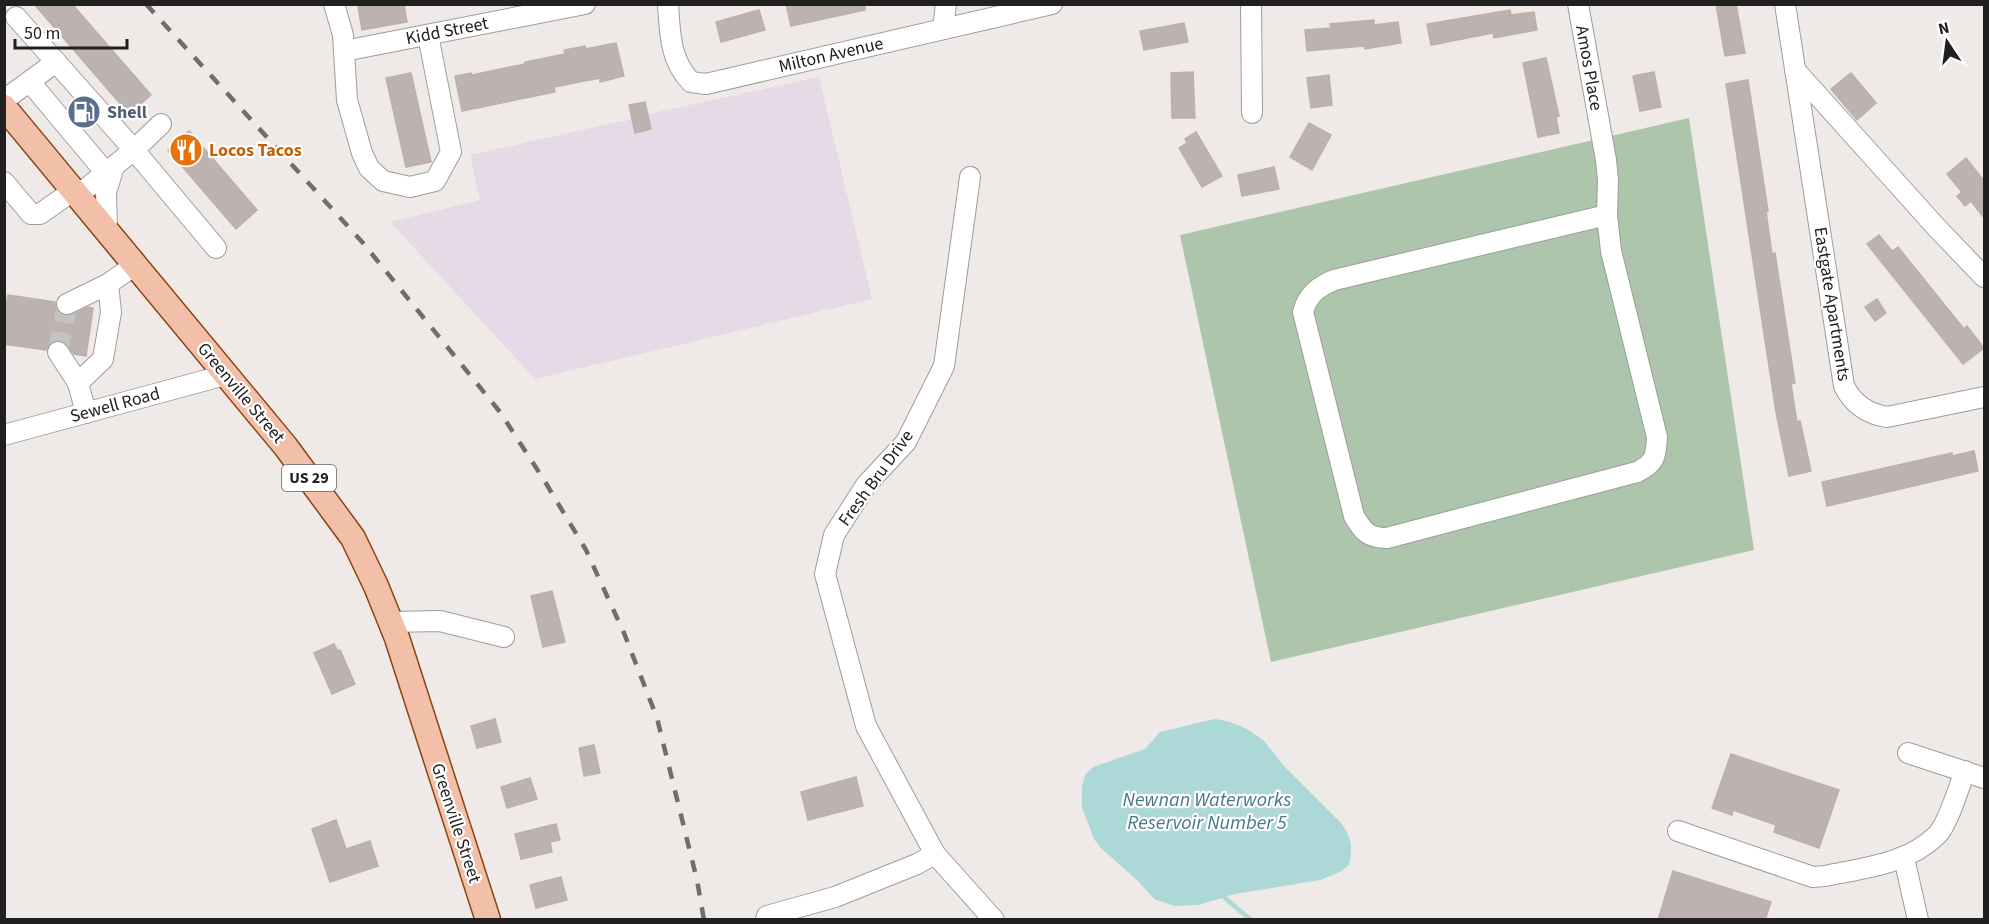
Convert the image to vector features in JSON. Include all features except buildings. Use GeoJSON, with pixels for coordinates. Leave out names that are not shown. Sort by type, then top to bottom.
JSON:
{"type":"FeatureCollection","features":[{"type":"Feature","properties":{"kind":"main road","name":"Greenville Street"},"geometry":{"type":"LineString","coordinates":[[7,112],[286,447],[353,538],[390,622],[488,920]]}},
{"type":"Feature","properties":{"kind":"street"},"geometry":{"type":"LineString","coordinates":[[334,4],[343,35],[347,100],[362,153],[369,168],[383,181],[410,187],[435,181],[451,152],[428,35]]}},
{"type":"Feature","properties":{"kind":"street","name":"Kidd Street"},"geometry":{"type":"LineString","coordinates":[[344,51],[585,4]]}},
{"type":"Feature","properties":{"kind":"street","name":"Milton Avenue"},"geometry":{"type":"LineString","coordinates":[[668,4],[676,63],[691,82],[706,84],[1052,4]]}},
{"type":"Feature","properties":{"kind":"street"},"geometry":{"type":"LineString","coordinates":[[943,29],[946,4]]}},
{"type":"Feature","properties":{"kind":"street"},"geometry":{"type":"LineString","coordinates":[[1251,4],[1252,113]]}},
{"type":"Feature","properties":{"kind":"street","name":"Amos Place"},"geometry":{"type":"LineString","coordinates":[[1578,4],[1608,180],[1607,215],[1611,251],[1657,437],[1656,454],[1649,466],[1637,472],[1387,538],[1373,538],[1360,528],[1354,516],[1303,312],[1306,302],[1317,288],[1334,280],[1607,215]]}},
{"type":"Feature","properties":{"kind":"street","name":"Eastgate Apartments"},"geometry":{"type":"LineString","coordinates":[[1785,4],[1844,387],[1856,403],[1866,410],[1876,416],[1887,417],[1984,397]]}},
{"type":"Feature","properties":{"kind":"street"},"geometry":{"type":"LineString","coordinates":[[16,17],[134,150],[216,248]]}},
{"type":"Feature","properties":{"kind":"street"},"geometry":{"type":"LineString","coordinates":[[7,112],[30,82],[56,62]]}},
{"type":"Feature","properties":{"kind":"street"},"geometry":{"type":"LineString","coordinates":[[1795,70],[1984,277]]}},
{"type":"Feature","properties":{"kind":"street"},"geometry":{"type":"LineString","coordinates":[[30,82],[110,170]]}},
{"type":"Feature","properties":{"kind":"street"},"geometry":{"type":"LineString","coordinates":[[5,184],[31,214],[40,214],[110,170],[161,124]]}},
{"type":"Feature","properties":{"kind":"street"},"geometry":{"type":"LineString","coordinates":[[106,229],[105,192],[110,170]]}},
{"type":"Feature","properties":{"kind":"street","name":"Fresh Bru Drive"},"geometry":{"type":"LineString","coordinates":[[970,177],[944,366],[906,442],[866,485],[834,534],[825,574],[866,726],[935,854],[994,920]]}},
{"type":"Feature","properties":{"kind":"street"},"geometry":{"type":"LineString","coordinates":[[67,304],[108,284],[135,265]]}},
{"type":"Feature","properties":{"kind":"street"},"geometry":{"type":"LineString","coordinates":[[78,383],[103,359],[111,312],[108,284]]}},
{"type":"Feature","properties":{"kind":"street"},"geometry":{"type":"LineString","coordinates":[[58,352],[78,383],[86,413]]}},
{"type":"Feature","properties":{"kind":"street","name":"Sewell Road"},"geometry":{"type":"LineString","coordinates":[[4,435],[225,375]]}},
{"type":"Feature","properties":{"kind":"street"},"geometry":{"type":"LineString","coordinates":[[390,622],[440,621],[504,637]]}},
{"type":"Feature","properties":{"kind":"street"},"geometry":{"type":"LineString","coordinates":[[1908,753],[1984,778]]}},
{"type":"Feature","properties":{"kind":"street"},"geometry":{"type":"LineString","coordinates":[[1678,831],[1813,877],[1835,874],[1904,858],[1937,834],[1965,771]]}},
{"type":"Feature","properties":{"kind":"street"},"geometry":{"type":"LineString","coordinates":[[766,920],[767,916],[835,897],[917,864],[935,854]]}},
{"type":"Feature","properties":{"kind":"street"},"geometry":{"type":"LineString","coordinates":[[1904,858],[1918,920]]}},
{"type":"Feature","properties":{"kind":"shaded area"},"geometry":{"type":"Polygon","coordinates":[[[819,77],[872,299],[535,379],[390,222],[480,200],[470,155],[631,119],[629,105],[645,102],[648,114],[819,77]]]}},
{"type":"Feature","properties":{"kind":"green space"},"geometry":{"type":"Polygon","coordinates":[[[1689,118],[1754,550],[1271,662],[1180,235],[1689,118]]]}},
{"type":"Feature","properties":{"kind":"water","name":"Newnan Waterworks Reservoir Number 5"},"geometry":{"type":"Polygon","coordinates":[[[1214,719],[1241,726],[1264,741],[1284,766],[1341,823],[1351,843],[1349,865],[1340,872],[1320,880],[1235,894],[1198,905],[1175,906],[1154,899],[1139,882],[1101,848],[1094,839],[1082,808],[1082,786],[1085,775],[1093,767],[1145,749],[1160,732],[1214,719]]]}},
{"type":"Feature","properties":{"kind":"waterway"},"geometry":{"type":"LineString","coordinates":[[1225,898],[1251,920]]}},
{"type":"Feature","properties":{"kind":"tunnel"},"geometry":{"type":"LineString","coordinates":[[58,352],[67,304]]}},
{"type":"Feature","properties":{"kind":"railway"},"geometry":{"type":"LineString","coordinates":[[146,4],[363,243],[500,412],[544,480],[586,550],[624,633],[657,718],[697,880],[704,920]]}},
{"type":"Feature","properties":{"kind":"place","name":"Shell"},"geometry":{"type":"Point","coordinates":[84,112]}},
{"type":"Feature","properties":{"kind":"place","name":"Locos Tacos"},"geometry":{"type":"Point","coordinates":[186,150]}}]}
